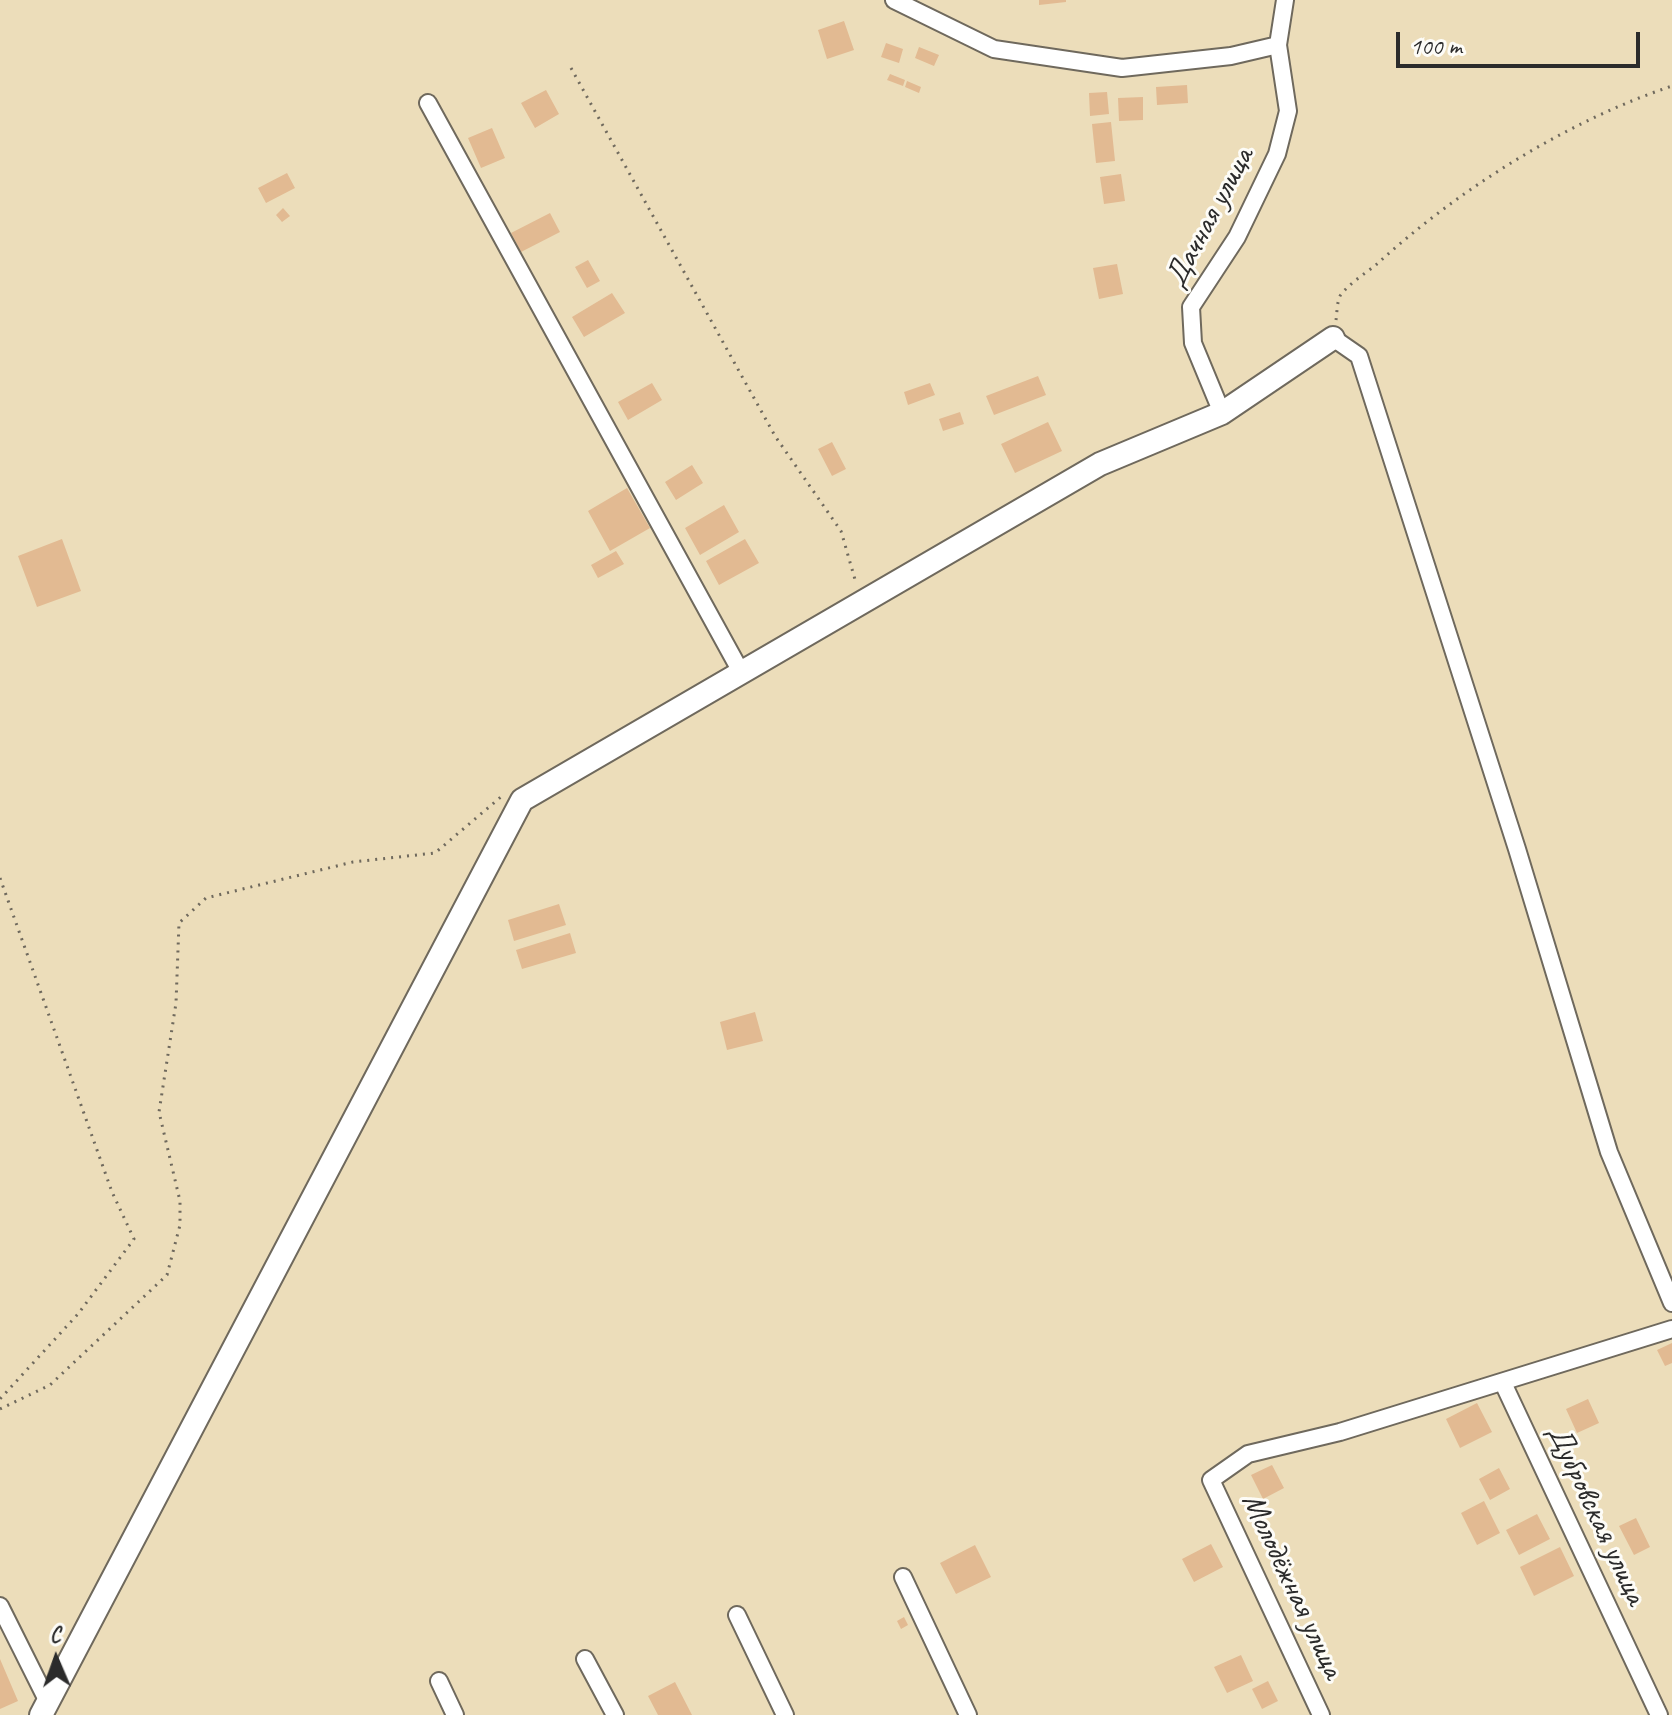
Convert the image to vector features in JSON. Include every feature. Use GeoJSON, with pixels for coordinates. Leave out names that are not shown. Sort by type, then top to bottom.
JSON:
{"type":"FeatureCollection","features":[{"type":"Feature","properties":{"kind":"street"},"geometry":{"type":"LineString","coordinates":[[894,0],[920,6],[994,49],[1122,68],[1231,56],[1278,45]]}},
{"type":"Feature","properties":{"kind":"street","name":"Дачная улица"},"geometry":{"type":"LineString","coordinates":[[1222,413],[1193,343],[1191,307],[1237,237],[1277,154],[1288,111],[1278,45],[1285,0]]}},
{"type":"Feature","properties":{"kind":"street"},"geometry":{"type":"LineString","coordinates":[[428,103],[741,672]]}},
{"type":"Feature","properties":{"kind":"street"},"geometry":{"type":"LineString","coordinates":[[45,1708],[522,800],[1100,464],[1222,413],[1333,338],[1359,356],[1517,849],[1609,1152],[1672,1303]]}},
{"type":"Feature","properties":{"kind":"street"},"geometry":{"type":"LineString","coordinates":[[1503,1383],[1672,1329]]}},
{"type":"Feature","properties":{"kind":"street","name":"Молодёжная улица"},"geometry":{"type":"LineString","coordinates":[[1321,1715],[1211,1480],[1248,1454],[1340,1432],[1503,1383]]}},
{"type":"Feature","properties":{"kind":"street","name":"Дубровская улица"},"geometry":{"type":"LineString","coordinates":[[1503,1383],[1656,1714]]}},
{"type":"Feature","properties":{"kind":"street"},"geometry":{"type":"LineString","coordinates":[[903,1577],[968,1715]]}},
{"type":"Feature","properties":{"kind":"street"},"geometry":{"type":"LineString","coordinates":[[0,1606],[45,1708]]}},
{"type":"Feature","properties":{"kind":"street"},"geometry":{"type":"LineString","coordinates":[[737,1615],[785,1715]]}},
{"type":"Feature","properties":{"kind":"street"},"geometry":{"type":"LineString","coordinates":[[585,1659],[615,1715]]}},
{"type":"Feature","properties":{"kind":"street"},"geometry":{"type":"LineString","coordinates":[[439,1681],[455,1715]]}},
{"type":"Feature","properties":{"kind":"path"},"geometry":{"type":"LineString","coordinates":[[571,68],[775,436],[841,531],[861,602]]}},
{"type":"Feature","properties":{"kind":"path"},"geometry":{"type":"LineString","coordinates":[[1333,338],[1340,297],[1387,254],[1456,200],[1561,133],[1635,98],[1672,86]]}},
{"type":"Feature","properties":{"kind":"path"},"geometry":{"type":"LineString","coordinates":[[0,1409],[50,1385],[167,1275],[180,1225],[180,1201],[159,1112],[176,1003],[179,923],[206,898],[353,862],[435,853],[503,796],[522,800]]}},
{"type":"Feature","properties":{"kind":"path"},"geometry":{"type":"LineString","coordinates":[[0,878],[112,1192],[134,1239],[78,1314],[0,1399]]}},
{"type":"Feature","properties":{"kind":"building"},"geometry":{"type":"Polygon","coordinates":[[[1039,0],[1066,0],[1066,2],[1039,5],[1039,0]]]}},
{"type":"Feature","properties":{"kind":"building"},"geometry":{"type":"Polygon","coordinates":[[[844,21],[854,50],[827,59],[818,30],[844,21]]]}},
{"type":"Feature","properties":{"kind":"building"},"geometry":{"type":"Polygon","coordinates":[[[886,43],[903,49],[899,63],[881,57],[886,43]]]}},
{"type":"Feature","properties":{"kind":"building"},"geometry":{"type":"Polygon","coordinates":[[[919,47],[939,55],[934,66],[915,58],[919,47]]]}},
{"type":"Feature","properties":{"kind":"building"},"geometry":{"type":"Polygon","coordinates":[[[890,74],[905,80],[903,86],[887,80],[890,74]]]}},
{"type":"Feature","properties":{"kind":"building"},"geometry":{"type":"Polygon","coordinates":[[[907,81],[921,87],[919,93],[905,87],[907,81]]]}},
{"type":"Feature","properties":{"kind":"building"},"geometry":{"type":"Polygon","coordinates":[[[1187,85],[1188,103],[1157,105],[1156,87],[1187,85]]]}},
{"type":"Feature","properties":{"kind":"building"},"geometry":{"type":"Polygon","coordinates":[[[546,90],[559,114],[535,128],[521,103],[546,90]]]}},
{"type":"Feature","properties":{"kind":"building"},"geometry":{"type":"Polygon","coordinates":[[[1107,92],[1109,114],[1090,116],[1089,93],[1107,92]]]}},
{"type":"Feature","properties":{"kind":"building"},"geometry":{"type":"Polygon","coordinates":[[[1143,97],[1143,120],[1119,121],[1118,98],[1143,97]]]}},
{"type":"Feature","properties":{"kind":"building"},"geometry":{"type":"Polygon","coordinates":[[[1111,122],[1115,161],[1096,163],[1092,124],[1111,122]]]}},
{"type":"Feature","properties":{"kind":"building"},"geometry":{"type":"Polygon","coordinates":[[[492,128],[505,158],[481,168],[468,138],[492,128]]]}},
{"type":"Feature","properties":{"kind":"building"},"geometry":{"type":"Polygon","coordinates":[[[287,173],[295,188],[266,203],[258,188],[287,173]]]}},
{"type":"Feature","properties":{"kind":"building"},"geometry":{"type":"Polygon","coordinates":[[[1121,174],[1125,201],[1104,204],[1100,177],[1121,174]]]}},
{"type":"Feature","properties":{"kind":"building"},"geometry":{"type":"Polygon","coordinates":[[[283,208],[290,216],[282,222],[276,215],[283,208]]]}},
{"type":"Feature","properties":{"kind":"building"},"geometry":{"type":"Polygon","coordinates":[[[550,213],[560,232],[521,252],[511,233],[550,213]]]}},
{"type":"Feature","properties":{"kind":"building"},"geometry":{"type":"Polygon","coordinates":[[[588,260],[600,281],[587,288],[575,267],[588,260]]]}},
{"type":"Feature","properties":{"kind":"building"},"geometry":{"type":"Polygon","coordinates":[[[1117,264],[1123,294],[1099,299],[1093,268],[1117,264]]]}},
{"type":"Feature","properties":{"kind":"building"},"geometry":{"type":"Polygon","coordinates":[[[612,293],[625,313],[584,337],[572,317],[612,293]]]}},
{"type":"Feature","properties":{"kind":"building"},"geometry":{"type":"Polygon","coordinates":[[[1038,376],[1046,395],[994,415],[986,396],[1038,376]]]}},
{"type":"Feature","properties":{"kind":"building"},"geometry":{"type":"Polygon","coordinates":[[[652,383],[662,400],[628,420],[618,402],[652,383]]]}},
{"type":"Feature","properties":{"kind":"building"},"geometry":{"type":"Polygon","coordinates":[[[930,383],[935,395],[908,405],[904,392],[930,383]]]}},
{"type":"Feature","properties":{"kind":"building"},"geometry":{"type":"Polygon","coordinates":[[[960,412],[964,424],[943,431],[939,419],[960,412]]]}},
{"type":"Feature","properties":{"kind":"building"},"geometry":{"type":"Polygon","coordinates":[[[1048,422],[1062,451],[1015,473],[1001,444],[1048,422]]]}},
{"type":"Feature","properties":{"kind":"building"},"geometry":{"type":"Polygon","coordinates":[[[832,442],[846,469],[832,476],[818,449],[832,442]]]}},
{"type":"Feature","properties":{"kind":"building"},"geometry":{"type":"Polygon","coordinates":[[[692,465],[703,483],[676,500],[665,482],[692,465]]]}},
{"type":"Feature","properties":{"kind":"building"},"geometry":{"type":"Polygon","coordinates":[[[627,488],[650,528],[610,551],[588,511],[627,488]]]}},
{"type":"Feature","properties":{"kind":"building"},"geometry":{"type":"Polygon","coordinates":[[[724,505],[739,532],[700,555],[685,528],[724,505]]]}},
{"type":"Feature","properties":{"kind":"building"},"geometry":{"type":"Polygon","coordinates":[[[62,539],[81,591],[37,607],[18,556],[62,539]]]}},
{"type":"Feature","properties":{"kind":"building"},"geometry":{"type":"Polygon","coordinates":[[[745,539],[759,563],[719,585],[706,561],[745,539]]]}},
{"type":"Feature","properties":{"kind":"building"},"geometry":{"type":"Polygon","coordinates":[[[616,551],[624,564],[598,578],[591,565],[616,551]]]}},
{"type":"Feature","properties":{"kind":"building"},"geometry":{"type":"Polygon","coordinates":[[[559,904],[566,925],[514,941],[508,920],[559,904]]]}},
{"type":"Feature","properties":{"kind":"building"},"geometry":{"type":"Polygon","coordinates":[[[570,933],[576,953],[522,969],[516,950],[570,933]]]}},
{"type":"Feature","properties":{"kind":"building"},"geometry":{"type":"Polygon","coordinates":[[[755,1012],[763,1041],[727,1050],[720,1022],[755,1012]]]}},
{"type":"Feature","properties":{"kind":"building"},"geometry":{"type":"Polygon","coordinates":[[[1672,1343],[1672,1363],[1665,1366],[1657,1350],[1672,1343]]]}},
{"type":"Feature","properties":{"kind":"building"},"geometry":{"type":"Polygon","coordinates":[[[1588,1399],[1599,1423],[1577,1433],[1566,1409],[1588,1399]]]}},
{"type":"Feature","properties":{"kind":"building"},"geometry":{"type":"Polygon","coordinates":[[[1477,1403],[1492,1432],[1460,1448],[1446,1419],[1477,1403]]]}},
{"type":"Feature","properties":{"kind":"building"},"geometry":{"type":"Polygon","coordinates":[[[1272,1465],[1284,1488],[1263,1499],[1251,1475],[1272,1465]]]}},
{"type":"Feature","properties":{"kind":"building"},"geometry":{"type":"Polygon","coordinates":[[[1499,1468],[1510,1489],[1490,1500],[1479,1479],[1499,1468]]]}},
{"type":"Feature","properties":{"kind":"building"},"geometry":{"type":"Polygon","coordinates":[[[1484,1501],[1500,1533],[1477,1545],[1461,1513],[1484,1501]]]}},
{"type":"Feature","properties":{"kind":"building"},"geometry":{"type":"Polygon","coordinates":[[[1537,1514],[1550,1539],[1519,1555],[1506,1530],[1537,1514]]]}},
{"type":"Feature","properties":{"kind":"building"},"geometry":{"type":"Polygon","coordinates":[[[1636,1518],[1650,1547],[1634,1555],[1619,1526],[1636,1518]]]}},
{"type":"Feature","properties":{"kind":"building"},"geometry":{"type":"Polygon","coordinates":[[[1211,1544],[1223,1567],[1194,1582],[1182,1559],[1211,1544]]]}},
{"type":"Feature","properties":{"kind":"building"},"geometry":{"type":"Polygon","coordinates":[[[975,1545],[991,1577],[956,1594],[940,1563],[975,1545]]]}},
{"type":"Feature","properties":{"kind":"building"},"geometry":{"type":"Polygon","coordinates":[[[1560,1547],[1574,1576],[1534,1596],[1520,1567],[1560,1547]]]}},
{"type":"Feature","properties":{"kind":"building"},"geometry":{"type":"Polygon","coordinates":[[[904,1617],[908,1625],[901,1629],[897,1621],[904,1617]]]}},
{"type":"Feature","properties":{"kind":"building"},"geometry":{"type":"Polygon","coordinates":[[[1241,1655],[1253,1681],[1227,1693],[1214,1667],[1241,1655]]]}},
{"type":"Feature","properties":{"kind":"building"},"geometry":{"type":"Polygon","coordinates":[[[0,1659],[18,1701],[0,1709],[0,1659]]]}},
{"type":"Feature","properties":{"kind":"building"},"geometry":{"type":"Polygon","coordinates":[[[1268,1681],[1278,1701],[1262,1709],[1252,1689],[1268,1681]]]}},
{"type":"Feature","properties":{"kind":"building"},"geometry":{"type":"Polygon","coordinates":[[[675,1682],[692,1715],[658,1715],[648,1696],[675,1682]]]}}]}
